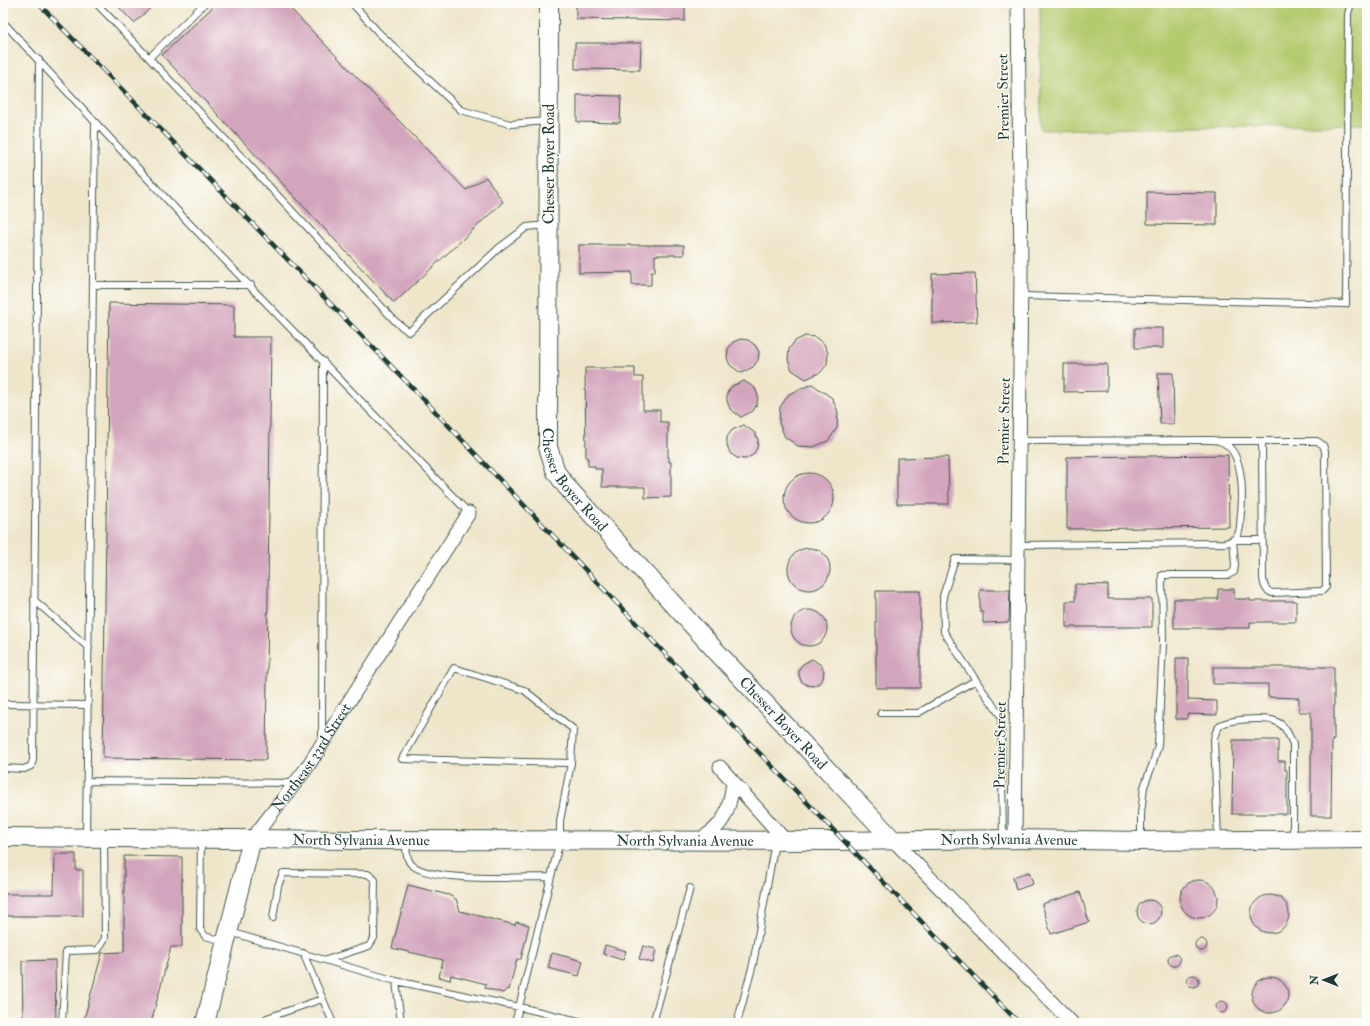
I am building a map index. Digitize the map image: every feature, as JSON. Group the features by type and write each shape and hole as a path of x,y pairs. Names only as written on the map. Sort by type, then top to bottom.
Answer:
{"main road":[{"name":"Chesser Boyer Road","path":"549,3 548,447 556,472 566,486 715,650 893,840"},
{"name":"North Sylvania Avenue","path":"3,837 406,840 1009,839 1218,841 1367,839"},
{"name":"Northeast 33rd Street","path":"205,1023 252,839"}],"street":[{"name":"Premier Street","path":"1009,839 1018,560 1021,296 1018,3"},
{"name":"Northeast 33rd Street","path":"252,839 306,768 469,513"},
{"path":"720,767 780,840"},
{"path":"697,840 709,834 722,822 729,806 733,783"},
{"path":"893,840 1072,1023"}],"lane":[{"path":"96,3 396,322 409,332 499,248 526,227 548,225"},
{"path":"149,58 205,3"},
{"path":"352,3 378,32 461,110 510,124 549,121"},
{"path":"1021,296 1346,304 1348,14 1352,3"},
{"path":"3,22 186,220 251,285 469,513"},
{"path":"3,768 24,768 31,766 33,760 38,60"},
{"path":"86,838 95,122"},
{"path":"94,285 251,285"},
{"path":"322,743 323,361"},
{"path":"1018,545 1226,543 1233,540 1239,534 1242,507 1240,470 1234,454 1220,441 1216,440"},
{"path":"1019,441 1216,440 1317,441 1323,445 1325,451 1326,587 1322,591 1272,593 1267,591 1264,586 1262,540 1262,441"},
{"path":"1233,540 1262,540"},
{"path":"1141,841 1141,814 1144,787 1158,745 1163,643 1162,575 1228,575 1234,572 1235,565 1233,540"},
{"path":"1009,839 1001,716 944,632 944,596 955,559 1018,560"},
{"path":"34,600 89,648"},
{"path":"515,1023 560,840 560,821 570,763 574,729 524,690 454,668 402,759 570,763"},
{"path":"881,712 918,713 976,680"},
{"path":"3,704 88,705"},
{"path":"1218,841 1214,739 1216,732 1221,725 1231,721 1267,720 1277,722 1287,731 1293,744 1294,840"},
{"path":"87,781 294,783"},
{"path":"62,1023 66,951 98,950 105,938 104,838"},
{"path":"201,838 200,929 205,936 227,936 303,953 396,981 587,1023"},
{"path":"406,840 407,853 411,864 422,870 456,877 551,877"},
{"path":"737,1023 753,964 780,840"},
{"path":"273,918 278,886 283,873 368,874 376,880 374,938 369,946 326,960"},
{"path":"653,1023 690,888"},
{"path":"303,953 332,1023"},
{"path":"396,981 401,1023"},
{"path":"266,1023 267,1018 322,999"}],"green space":[{"path":"1040,3 1367,3 1367,124 1041,130"}],"building":[{"path":"115,3 156,3 134,23"},
{"path":"217,3 285,3 466,190 486,177 503,202 394,303 162,55"},
{"path":"576,3 685,3 685,21 576,19"},
{"path":"575,43 641,43 640,70 575,69"},
{"path":"577,95 621,96 620,123 577,122"},
{"path":"1147,192 1217,193 1217,225 1147,224"},
{"path":"579,245 684,245 684,255 655,255 655,272 651,272 651,285 632,285 632,272 579,273"},
{"path":"975,273 977,322 932,323 932,274"},
{"path":"109,303 234,305 234,337 271,337 266,760 103,758"},
{"path":"1135,328 1163,328 1163,348 1135,348"},
{"path":"805,336 815,337 824,344 828,353 827,364 821,372 806,379 792,370 788,360 789,349 795,341"},
{"path":"740,339 748,340 755,345 759,352 758,360 753,367 741,373 730,365 727,358 728,349 733,342"},
{"path":"1064,364 1107,364 1107,391 1064,392"},
{"path":"585,368 635,368 635,377 643,377 643,410 660,410 660,422 668,422 668,457 669,462 671,462 671,497 645,498 645,487 602,487 602,469 595,469 595,466 588,466 588,458 586,458"},
{"path":"1158,373 1173,373 1174,424 1160,424"},
{"path":"744,381 755,388 758,396 757,404 753,411 741,417 730,409 727,401 727,393 732,386"},
{"path":"812,384 832,398 838,412 837,428 828,441 813,447 798,446 785,437 779,423 780,407 789,394"},
{"path":"744,425 755,433 758,440 757,448 753,455 745,459 737,458 730,453 727,445 727,437 732,430"},
{"path":"1228,455 1229,527 1067,529 1067,457"},
{"path":"948,457 949,504 897,504 897,458"},
{"path":"809,473 818,475 827,480 832,489 834,498 832,507 827,516 818,521 809,523 800,521 791,516 786,507 784,498 786,489 791,480 800,475"},
{"path":"805,548 813,548 821,551 827,557 830,569 827,581 821,587 813,590 805,590 797,587 791,581 788,573 788,565 791,557 797,551"},
{"path":"1075,584 1108,585 1108,599 1152,599 1152,627 1066,627 1066,601 1075,601"},
{"path":"1218,589 1234,589 1234,599 1250,599 1250,601 1296,601 1296,622 1250,622 1250,628 1174,628 1174,599 1218,599"},
{"path":"980,590 1010,590 1009,622 983,623 983,612 980,612"},
{"path":"876,591 920,591 920,688 876,688"},
{"path":"813,610 822,615 826,621 826,635 822,641 813,646 805,646 796,641 792,635 791,624 796,615 802,611"},
{"path":"1176,658 1188,658 1188,700 1217,701 1217,715 1187,714 1187,719 1176,719"},
{"path":"812,659 821,665 824,671 823,678 819,683 813,686 807,685 801,681 799,675 799,669 803,664"},
{"path":"1213,667 1334,667 1334,740 1332,740 1331,816 1311,816 1311,712 1299,712 1299,698 1268,697 1268,684 1213,684"},
{"path":"1233,740 1278,740 1278,761 1285,761 1285,770 1287,770 1287,814 1232,814"},
{"path":"55,854 76,854 76,870 83,870 83,916 3,916 3,894 54,894"},
{"path":"124,856 182,857 182,947 171,947 151,1023 83,1023 102,953 124,952"},
{"path":"1029,872 1033,884 1016,890 1013,877"},
{"path":"1199,880 1209,883 1215,889 1218,899 1215,909 1209,915 1199,918 1189,915 1183,909 1180,899 1183,889 1189,883"},
{"path":"408,885 449,895 456,899 460,911 515,925 516,922 529,925 521,959 517,959 509,990 507,989 503,993 485,988 486,984 451,975 450,980 439,977 443,960 392,948"},
{"path":"1080,892 1089,922 1051,934 1042,904"},
{"path":"1266,895 1274,895 1284,900 1288,907 1288,921 1284,928 1274,933 1266,933 1256,928 1254,925 1251,918 1251,910 1256,900 1259,898"},
{"path":"1149,900 1158,903 1161,912 1158,921 1149,924 1140,921 1137,912 1140,903"},
{"path":"1199,939 1203,939 1207,945 1203,951 1199,951 1195,947 1195,943"},
{"path":"605,945 626,951 623,960 603,954"},
{"path":"643,946 656,949 653,963 639,959"},
{"path":"552,953 583,961 579,976 548,968"},
{"path":"1172,954 1176,954 1180,960 1176,966 1172,966 1168,962 1168,958"},
{"path":"55,960 56,1023 23,1023 22,961"},
{"path":"1191,975 1195,975 1199,981 1195,987 1191,987 1187,983 1187,979"},
{"path":"1274,977 1283,982 1287,988 1287,1002 1283,1008 1274,1013 1266,1013 1257,1008 1253,1002 1252,991 1257,982 1263,978"},
{"path":"1220,1001 1224,1001 1228,1007 1224,1013 1220,1013 1216,1009 1216,1005"}],"railway":[{"path":"38,3 428,404 744,737 1019,1023"}]}
